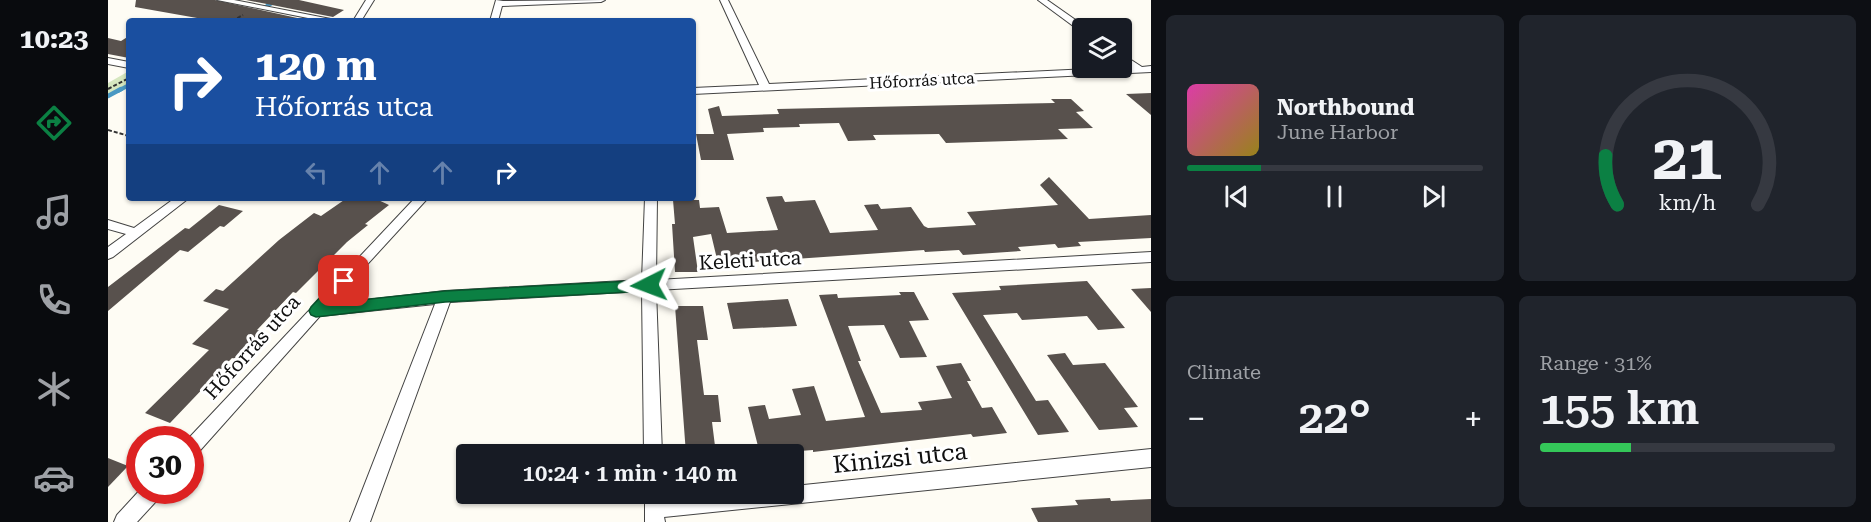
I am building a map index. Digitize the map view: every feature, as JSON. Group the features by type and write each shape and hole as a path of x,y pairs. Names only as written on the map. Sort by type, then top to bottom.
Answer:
{"street":[{"path":"221,0 320,18"},
{"path":"359,18 369,0"},
{"path":"495,18 500,2 601,0"},
{"path":"724,0 765,87"},
{"path":"1042,0 1072,21"},
{"path":"108,61 126,64"},
{"path":"1132,64 1151,78"},
{"name":"Hőforrás utca","path":"696,91 1151,69"},
{"path":"108,255 179,201"},
{"name":"Hőforrás utca","path":"204,434 419,201"},
{"path":"651,201 649,285 653,444"},
{"path":"108,224 136,233"},
{"name":"Keleti utca","path":"316,311 445,297 1151,257"},
{"path":"360,522 445,297"},
{"name":"Kinizsi utca","path":"655,508 1151,458"},
{"path":"124,522 140,504"}],"path":[{"path":"108,89 126,80"},
{"path":"108,130 126,135"}],"green space":[{"path":"126,73 126,89 108,98 108,83"}],"building":[{"path":"136,0 215,0 297,18 197,18 135,7"},
{"path":"246,0 299,0 344,10 333,17"},
{"path":"108,38 121,41 126,38 126,57 108,54"},
{"path":"1151,93 1151,115 1126,94"},
{"path":"1051,99 1071,99 1084,111 1076,112 1093,128 1058,129 1068,139 946,143 939,134 873,135 876,140 848,141 839,123 799,124 800,127 763,128 764,132 727,134 734,160 701,160 696,134 714,134 708,109 719,106 722,116 779,114 777,109 1055,103"},
{"path":"1049,177 1089,219 1151,215 1151,238 1078,242 1081,246 1058,248 1055,244 1018,247 1021,251 963,255 959,250 925,252 924,250 753,262 752,257 717,259 711,234 693,237 698,272 675,272 673,201 699,200 700,208 719,207 727,233 778,230 766,197 782,196 785,202 815,200 830,233 878,230 864,205 878,204 881,209 911,207 924,226 928,228 976,225 967,212 1058,205 1040,185"},
{"path":"343,201 380,201 389,205 365,224 368,225 347,242 296,293 293,292 257,330 262,331 235,359 232,358 170,423 145,413 209,350 192,344 229,309 203,301 216,289 223,291 279,240 314,213 321,216"},
{"path":"219,205 243,211 188,252 180,250 108,311 108,287"},
{"path":"1087,281 1125,328 1098,330 1087,316 1022,320 1017,313 983,315 1036,401 1048,400 1069,432 1038,435 952,293 1001,290 999,286"},
{"path":"1151,288 1151,312 1131,289"},
{"path":"899,292 914,292 929,320 909,321 927,357 900,358 884,325 848,326 861,361 858,361 881,413 922,410 918,402 952,398 936,366 961,363 971,381 967,381 982,408 992,407 1007,433 973,437 971,434 813,452 813,450 804,451 804,444 757,444 748,407 765,405 769,419 801,415 792,389 814,386 826,421 865,417 819,295 837,294 838,298 901,295"},
{"path":"788,299 797,326 733,329 727,303"},
{"path":"675,306 703,306 708,340 697,340 704,395 718,395 721,422 712,422 715,444 685,444"},
{"path":"1065,353 1073,365 1105,363 1138,407 1124,408 1138,427 1099,430 1047,355"},
{"path":"108,458 126,465 126,468 108,487"},
{"path":"1110,498 1111,501 1151,499 1151,522 1038,522 1031,508 1078,505 1075,500"}],"waterway":[{"path":"267,6 277,0"},
{"path":"118,91 126,87"},
{"path":"108,96 121,89"}],"route":[{"path":"344,281 316,311 445,297 649,285"}]}
